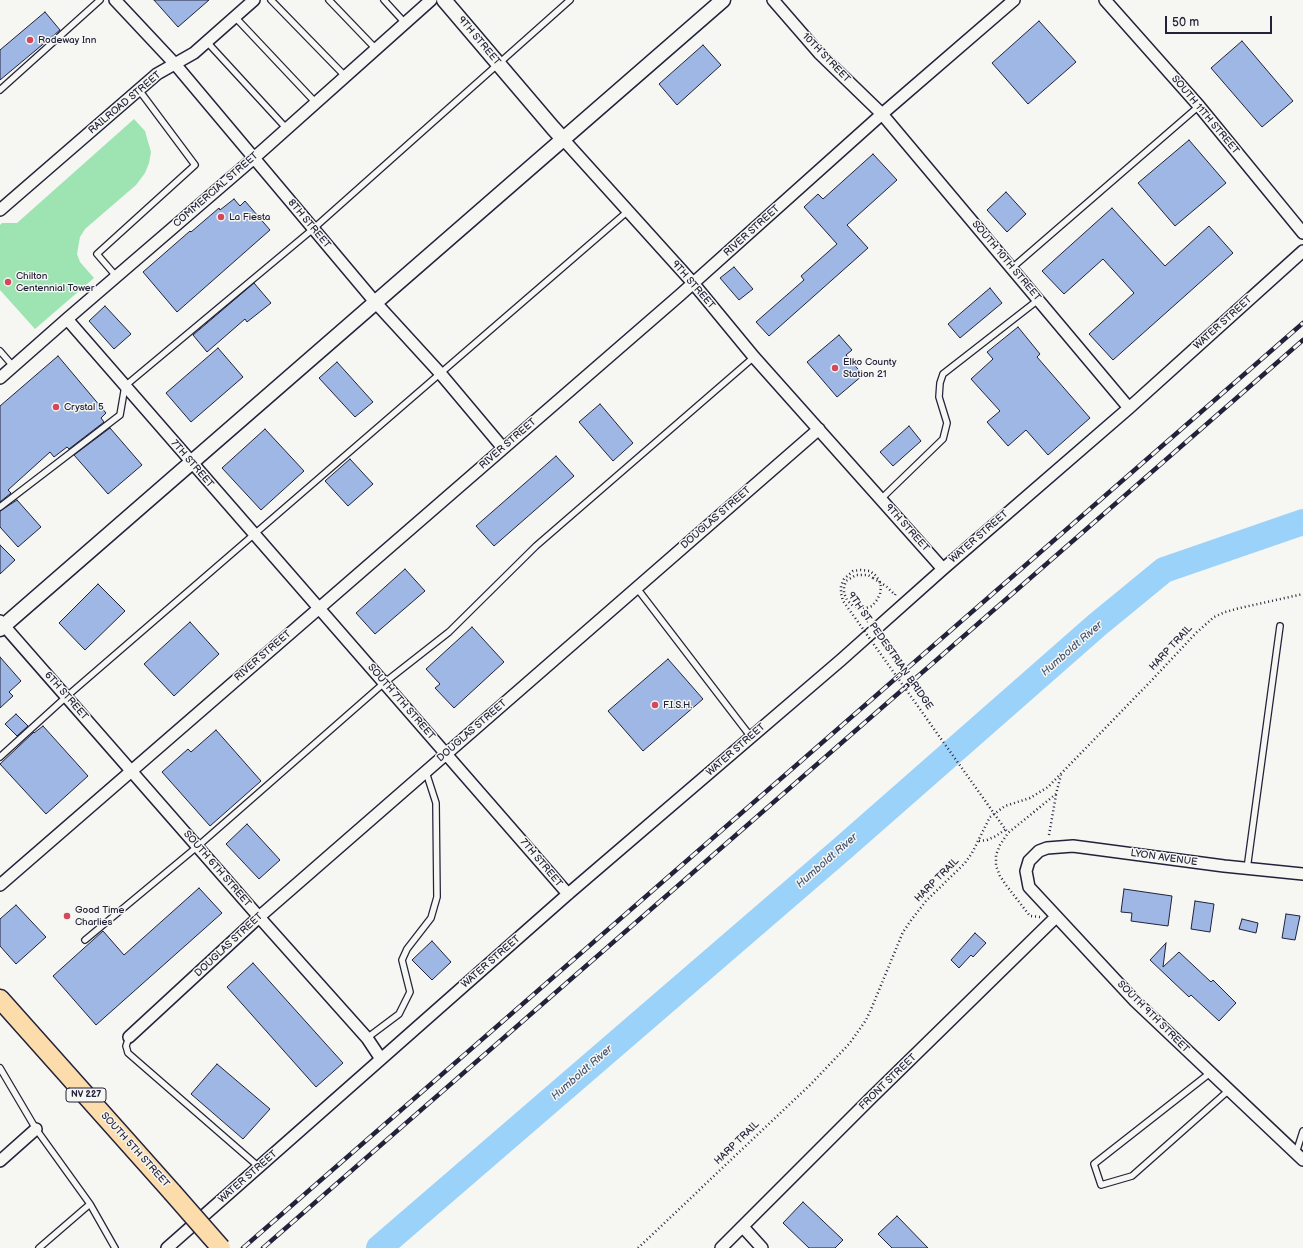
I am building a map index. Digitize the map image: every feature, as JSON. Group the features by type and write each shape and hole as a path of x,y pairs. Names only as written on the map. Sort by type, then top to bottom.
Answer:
{"main road":[{"name":"SOUTH 5TH STREET","path":"0,999 221,1248"}],"street":[{"name":"8TH STREET","path":"115,0 176,64 375,302 440,373 503,448"},
{"name":"RAILROAD STREET","path":"0,210 157,74 194,53 254,0"},
{"name":"COMMERCIAL STREET","path":"0,378 254,158 431,0"},
{"name":"9TH STREET","path":"444,0 563,139 693,283 754,357 943,568"},
{"path":"1,625 723,0"},
{"name":"10TH STREET","path":"773,0 819,53 882,114"},
{"name":"RIVER STREET","path":"0,885 693,283 882,114 1014,0"},
{"name":"SOUTH 11TH STREET","path":"1105,0 1199,106 1303,233"},
{"name":"SOUTH 10TH STREET","path":"882,114 1129,408"},
{"name":"WATER STREET","path":"167,1248 568,894 841,660 943,568 1129,408 1303,251"},
{"name":"7TH STREET","path":"67,319 318,608"},
{"name":"DOUGLAS STREET","path":"129,1037 259,917 819,429"},
{"name":"SOUTH 7TH STREET","path":"318,608 514,832"},
{"name":"6TH STREET","path":"1,625 131,771"},
{"name":"SOUTH 6TH STREET","path":"131,771 367,1038 381,1058"},
{"name":"7TH STREET","path":"514,832 568,894"},
{"name":"LYON AVENUE","path":"1047,848 1073,846 1247,869 1303,874"},
{"name":"SOUTH 9TH STREET","path":"1047,848 1039,851 1029,862 1026,871 1029,887 1135,1001 1299,1156"},
{"name":"FRONT STREET","path":"721,1248 872,1097 1056,917"},
{"path":"0,1161 36,1129"},
{"path":"743,1227 762,1248"}],"lane":[{"path":"0,90 100,0"},
{"path":"271,0 345,76"},
{"path":"329,0 376,49"},
{"path":"384,0 405,23"},
{"path":"0,507 120,415 125,386 313,229 570,0"},
{"path":"235,17 316,103"},
{"path":"207,42 287,128"},
{"path":"116,276 96,254 195,165 139,90"},
{"path":"1012,268 1199,106"},
{"path":"0,757 66,697 628,211"},
{"path":"881,499 943,440 948,423 939,396 940,383 943,374 1038,300"},
{"path":"0,351 13,366"},
{"path":"85,940 198,846 384,683 449,632 536,546 754,357"},
{"path":"636,587 751,737"},
{"path":"1247,869 1280,626"},
{"path":"367,1038 399,1014 410,992 402,960 407,949 431,918 437,897 436,803 426,772"},
{"path":"129,1037 126,1046 128,1053 259,1168"},
{"path":"0,1068 36,1129 90,1204 115,1248"},
{"path":"1210,1073 1094,1164 1102,1185 1132,1176 1229,1090"},
{"path":"1299,1156 1303,1131"},
{"path":"39,1248 90,1204"}],"path":[{"name":"9TH ST. PEDESTRIAN BRIDGE","path":"894,595 886,586 873,578 868,575 856,575 846,581 844,587 844,593 847,600 853,606 866,608 872,606 878,600 880,594 881,587 879,580 870,572 861,570 853,571 844,579 840,586 840,593 843,601 1008,833"},
{"name":"HARP TRAIL","path":"638,1248 810,1085 850,1043 866,1020 903,932 926,901 972,853 990,817 1004,806 1030,798 1048,787 1196,633 1214,617 1240,608 1303,594"},
{"path":"1047,848 1056,794"},
{"path":"979,841 992,838 1006,829"}],"green space":[{"path":"134,119 145,131 151,152 145,173 136,185 85,229 80,237 77,254 80,262 94,278 35,329 0,290 0,225 2,223 17,223"}],"building":[{"path":"154,0 209,0 178,27"},
{"name":"Rodeway Inn","path":"45,12 60,30 0,80 0,50"},
{"path":"1039,21 1076,62 1028,104 992,63"},
{"path":"1242,41 1293,101 1262,127 1211,68"},
{"path":"703,45 721,65 677,105 659,84"},
{"path":"1189,140 1226,183 1175,226 1138,183"},
{"path":"873,154 897,180 847,225 868,248 769,336 756,322 804,280 801,276 837,244 804,207 818,194 823,199"},
{"path":"1006,192 1026,214 1007,232 987,210"},
{"path":"234,199 240,206 245,201 270,230 177,312 143,272 190,231 191,232 219,208 220,210"},
{"path":"1112,208 1165,266 1209,226 1233,253 1113,360 1089,334 1134,293 1103,259 1064,294 1042,271"},
{"path":"734,267 753,289 739,300 720,278"},
{"path":"254,283 271,303 247,322 245,319 207,352 193,335"},
{"path":"990,288 1002,303 960,338 948,324"},
{"path":"105,306 131,334 114,349 89,321"},
{"path":"1018,327 1040,354 1037,357 1090,418 1048,455 1026,430 1008,446 987,422 1000,411 971,379 993,359 987,352"},
{"name":"Elko County Station 21","path":"839,335 852,350 846,355 863,375 837,397 807,362"},
{"path":"218,348 243,377 191,422 166,393"},
{"name":"Crystal 5","path":"58,356 106,413 101,418 104,422 69,449 67,447 54,457 50,452 8,490 11,493 0,502 0,406"},
{"path":"337,362 373,402 355,417 319,378"},
{"path":"600,404 633,443 613,461 579,422"},
{"path":"909,426 921,441 893,466 880,452"},
{"path":"110,428 142,465 108,494 74,455"},
{"path":"265,429 304,471 261,510 222,468"},
{"path":"556,456 574,476 494,546 476,526"},
{"path":"350,459 373,484 348,506 325,481"},
{"path":"17,500 41,527 18,547 0,527 0,511"},
{"path":"0,545 15,560 0,574"},
{"path":"405,569 425,591 375,634 356,613"},
{"path":"98,584 125,611 85,650 59,623"},
{"path":"190,622 219,654 174,696 144,664"},
{"path":"472,627 504,662 454,708 435,688 440,684 426,669"},
{"path":"0,657 21,681 9,692 13,696 0,708"},
{"name":"F.I.S.H.","path":"668,659 703,699 643,751 608,711"},
{"path":"16,714 28,726 17,736 5,724"},
{"path":"43,726 88,776 46,814 0,764 34,732"},
{"path":"216,730 261,781 210,826 162,772 188,749 191,752"},
{"path":"247,824 280,860 259,879 226,844"},
{"path":"199,888 222,913 96,1025 53,976 103,931 124,955"},
{"path":"1124,889 1172,896 1168,926 1131,921 1132,913 1121,912"},
{"path":"1195,901 1214,904 1210,932 1191,929"},
{"path":"16,905 46,937 16,964 0,946 0,919"},
{"path":"1286,914 1300,916 1295,940 1282,938"},
{"path":"1242,919 1258,923 1256,933 1239,929"},
{"path":"975,933 986,943 973,957 971,955 959,968 951,960"},
{"path":"432,941 451,962 432,980 412,960"},
{"path":"1166,943 1163,967 1179,952 1211,982 1213,980 1236,1003 1219,1021 1191,995 1189,997 1150,960"},
{"path":"253,963 343,1063 316,1087 227,987"},
{"path":"217,1064 270,1109 243,1139 191,1094"},
{"path":"803,1202 843,1240 835,1248 809,1248 783,1223"},
{"path":"897,1216 928,1248 892,1248 878,1234"}],"waterway":[{"name":"Humboldt River","path":"379,1248 843,848 1097,625 1164,570 1303,522"}],"railway":[{"path":"243,1248 1303,323"},
{"path":"263,1248 1303,340"}],"place":[{"name":"Rodeway Inn","path":"30,40"},
{"name":"La Fiesta","path":"221,217"},
{"name":"Chilton Centennial Tower","path":"8,282"},
{"name":"Elko County Station 21","path":"835,368"},
{"name":"Crystal 5","path":"56,407"},
{"name":"F.I.S.H.","path":"655,705"},
{"name":"Good Time Charlies","path":"67,916"}]}
